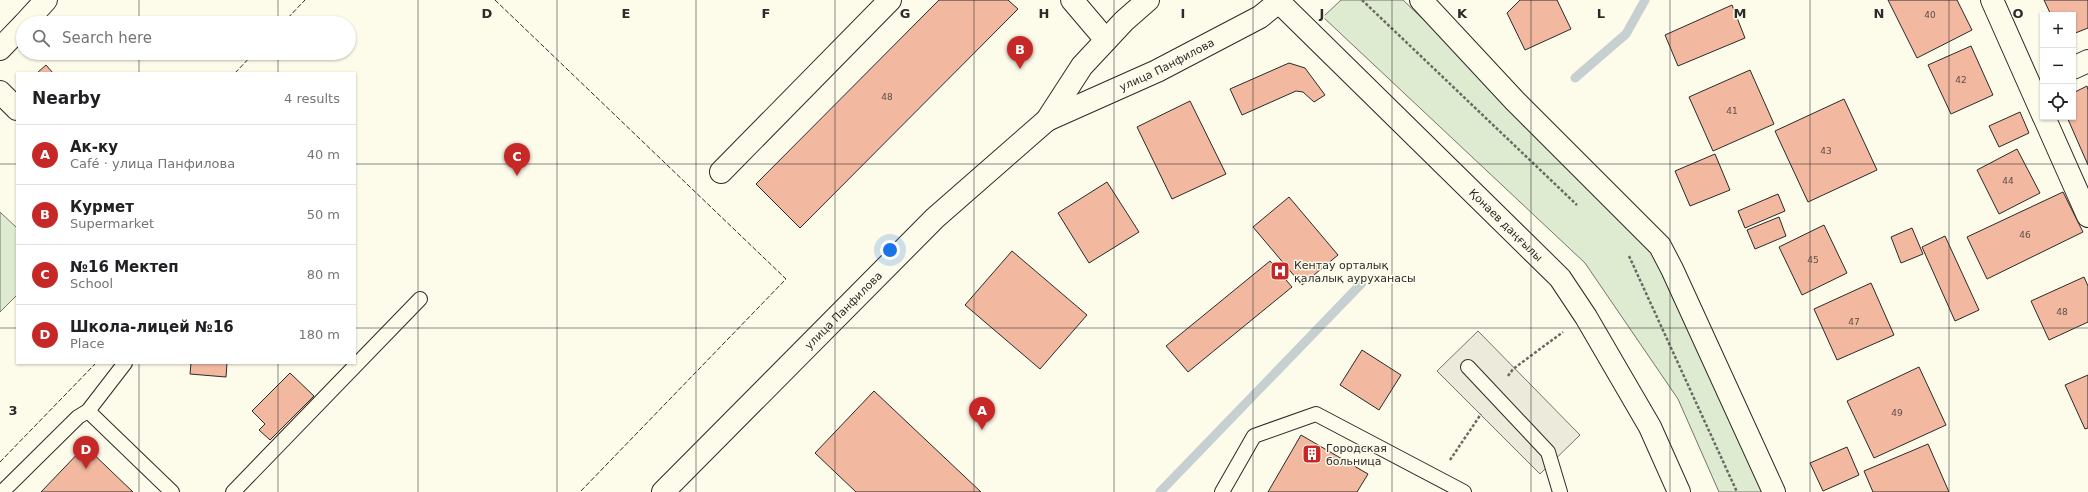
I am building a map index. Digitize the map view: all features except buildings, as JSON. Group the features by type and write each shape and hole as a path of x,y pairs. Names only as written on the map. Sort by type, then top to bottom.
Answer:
{"street":[{"path":"31,16 46,0"},
{"path":"721,172 890,0"},
{"path":"1072,0 1106,40"},
{"name":"улица Панфилова","path":"663,492 935,218 1047,120 1082,66 1124,21 1148,0"},
{"path":"1421,0 1515,101 1660,246 1672,269 1774,492"},
{"path":"1992,0 2037,84 2040,100"},
{"name":"улица Панфилова","path":"1047,120 1157,71 1260,17 1279,1"},
{"name":"Қонаев даңғылы","path":"1279,1 1560,278 1586,317 1650,427 1679,492"},
{"path":"0,49 16,32"},
{"path":"2076,67 2088,61"},
{"path":"0,92 16,108"},
{"path":"2045,120 2088,216"}],"lane":[{"path":"233,492 420,299"},
{"path":"2,492 78,417 88,410 124,364"},
{"path":"1468,367 1548,452 1560,492"},
{"path":"88,410 172,492"},
{"path":"1222,492 1254,436 1316,414 1464,492"}],"path":[{"path":"1362,0 1582,209"},
{"path":"1628,253 1737,492"}],"green space":[{"path":"1341,0 1403,0 1650,236 1765,492 1719,492 1678,399 1585,263 1323,17"},
{"path":"0,212 16,227 16,296 0,312"}],"shaded area":[{"path":"1478,331 1580,435 1540,474 1437,371"}],"waterway":[{"path":"1575,78 1626,34 1645,0"},
{"path":"1160,492 1362,283"}],"fence":[{"path":"290,16 305,0"},
{"path":"495,0 786,279 580,492"},
{"path":"236,72 247,60"},
{"path":"0,462 95,364"}],"place":[{"name":"Курмет","path":"1020,69"},
{"name":"№16 Мектеп","path":"517,176"},
{"name":"Кентау орталық қалалық ауруханасы","path":"1280,271"},
{"name":"Ак-ку","path":"982,430"},
{"name":"Городская больница","path":"1312,454"},
{"name":"Школа-лицей №16","path":"86,469"}]}
